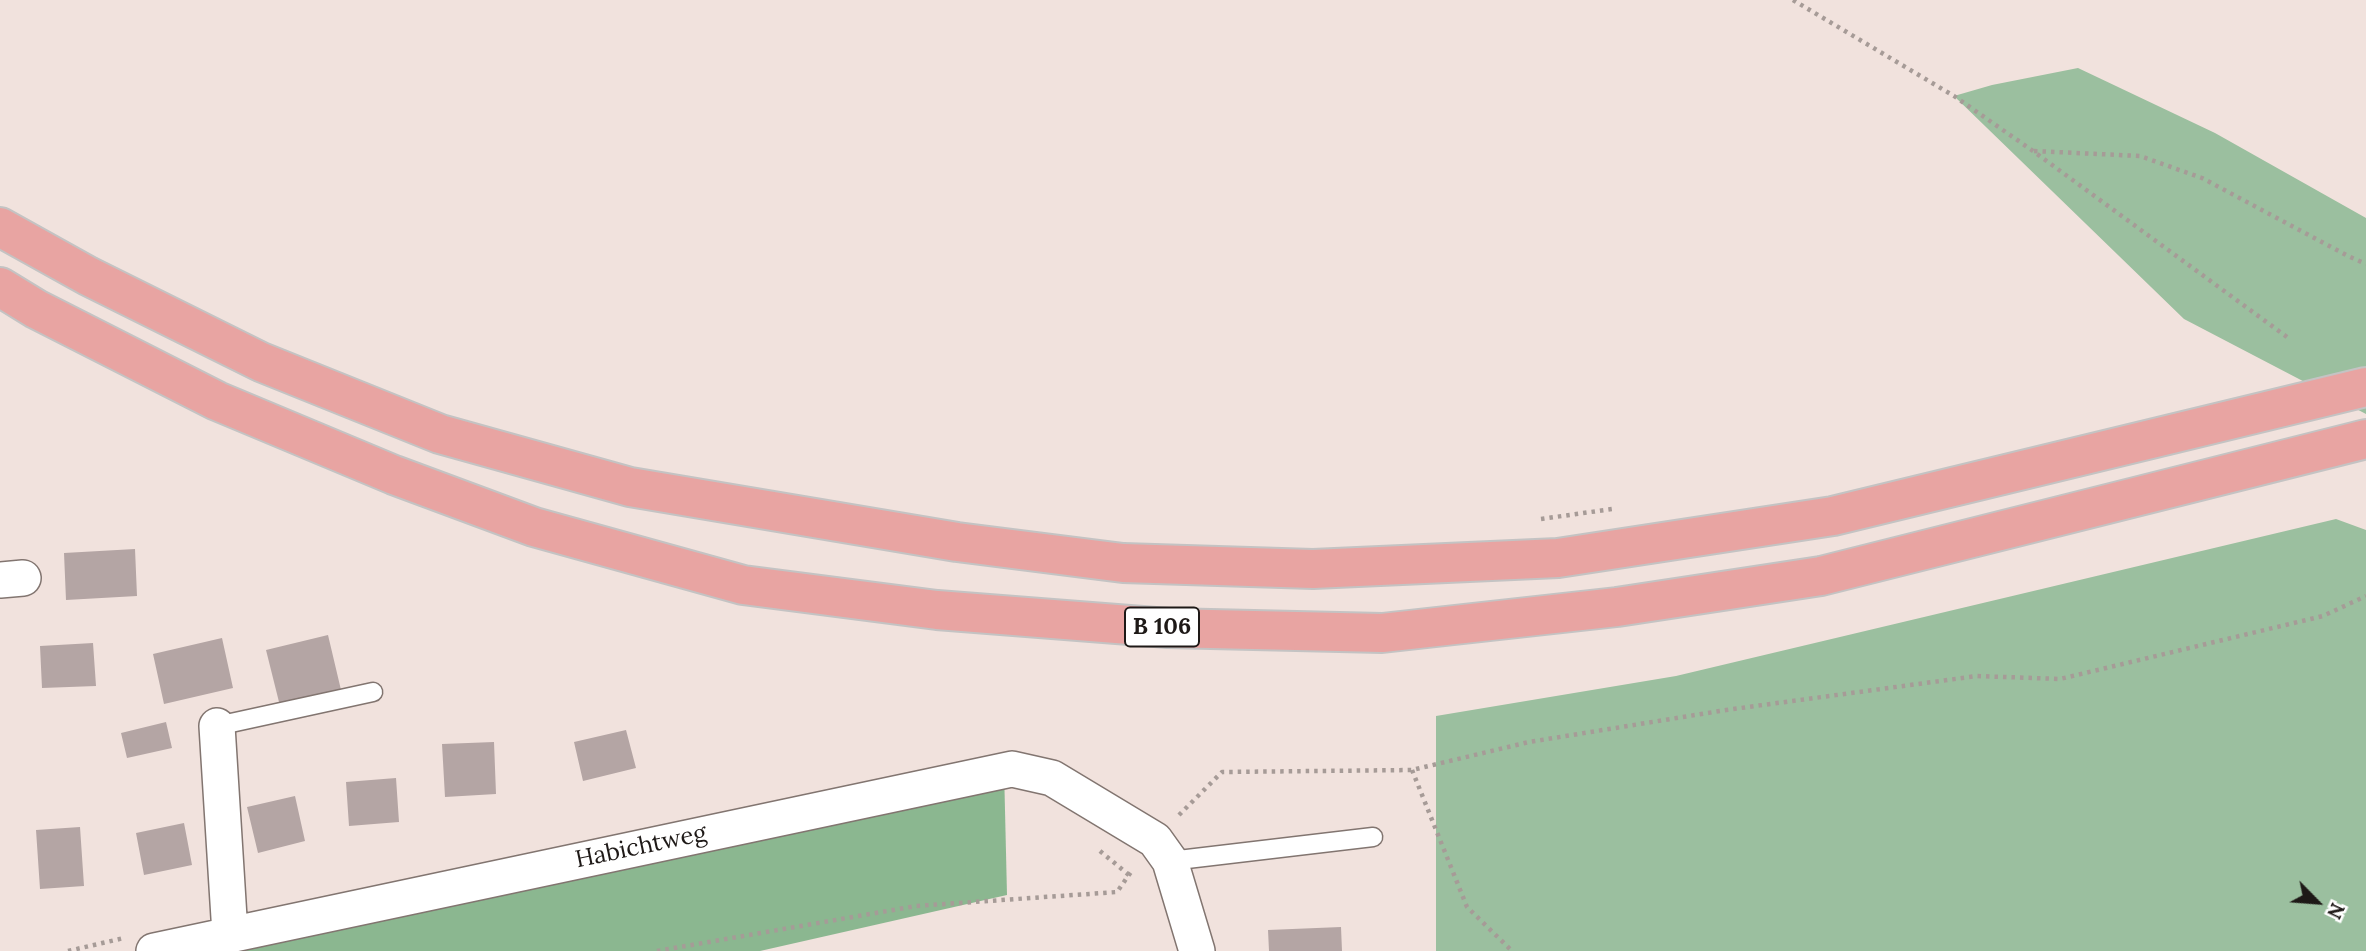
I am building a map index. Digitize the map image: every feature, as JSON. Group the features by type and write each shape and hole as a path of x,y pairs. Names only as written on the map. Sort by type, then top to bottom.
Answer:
{"highway":[{"path":"0,227 88,276 261,362 440,434 630,487 943,540 1123,563 1313,569 1558,558 1832,516 2366,387"},
{"name":"B 106","path":"0,287 36,309 217,401 394,475 534,527 743,585 937,610 1168,628 1382,632 1617,607 1821,576 2366,439"}],"street":[{"path":"217,726 230,934"},
{"name":"Habichtweg","path":"154,951 1012,769 1052,778 1162,851"},
{"path":"1162,851 1197,951"}],"lane":[{"path":"217,726 373,692"},
{"path":"1162,851 1373,836"}],"path":[{"path":"1793,0 1954,96 2034,151 2287,337"},
{"path":"2034,151 2140,156 2152,160 2203,178 2366,264"},
{"path":"1531,520 1613,509"},
{"path":"657,951 916,906 1117,892 1129,875 1162,851 1222,772 1412,770 1529,742 1726,710 1977,676 2060,679 2323,616 2366,596"},
{"path":"1412,770 1467,908 1513,951"},
{"path":"1090,844 1129,875"}],"green space":[{"path":"2078,68 2215,133 2366,218 2366,414 2184,319 1954,96 1992,85"},
{"path":"2336,519 2366,530 2366,951 1436,951 1436,716 1676,676"},
{"path":"1004,768 1007,895 760,951 215,951"}],"building":[{"path":"135,549 137,596 66,600 64,553"},
{"path":"328,635 341,690 280,706 266,650"},
{"path":"222,638 233,688 164,704 153,654"},
{"path":"93,643 96,686 42,688 40,646"},
{"path":"166,722 172,748 127,758 121,733"},
{"path":"626,730 636,768 583,781 574,742"},
{"path":"494,742 496,794 445,797 442,744"},
{"path":"396,778 399,822 349,826 346,782"},
{"path":"295,796 305,841 258,853 247,807"},
{"path":"184,823 192,865 144,875 136,833"},
{"path":"80,827 84,886 40,889 36,830"},
{"path":"1341,927 1342,951 1269,951 1268,930"}]}
